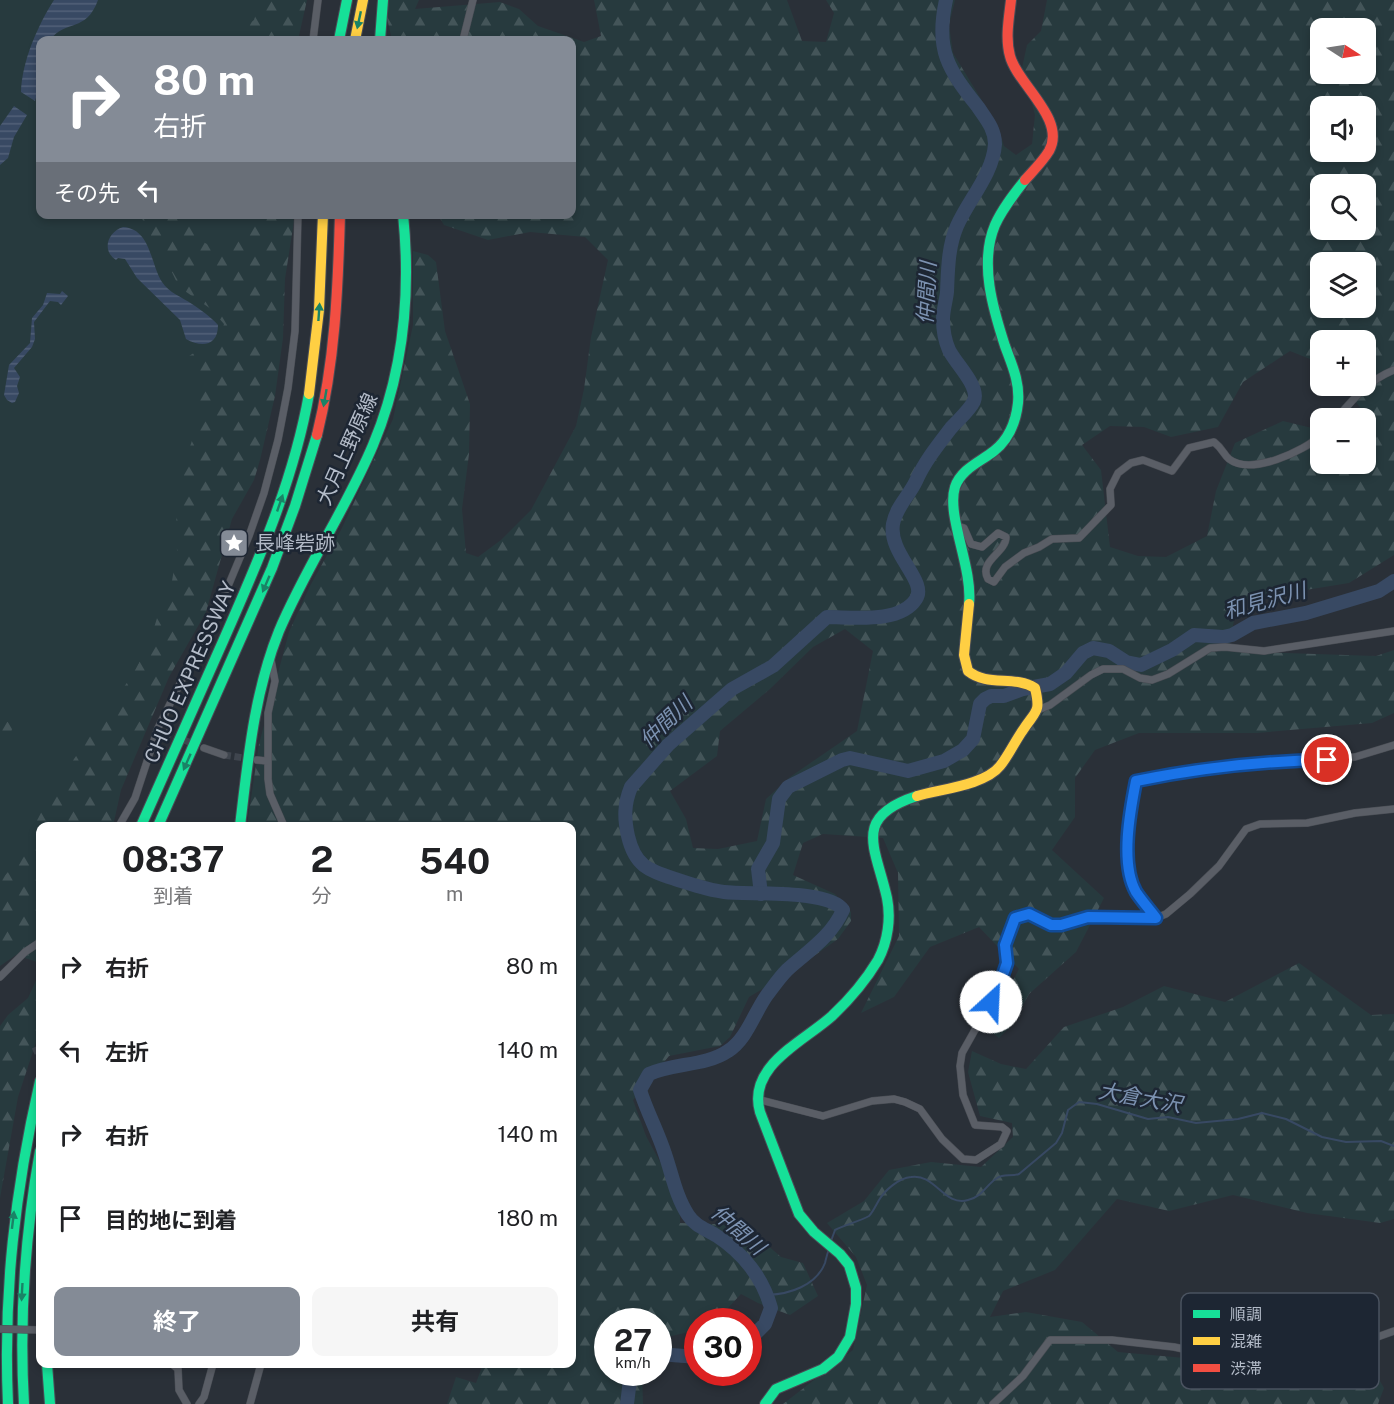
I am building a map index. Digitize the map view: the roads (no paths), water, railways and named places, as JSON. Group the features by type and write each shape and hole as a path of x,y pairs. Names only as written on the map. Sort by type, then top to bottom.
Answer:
{"main road":[{"path":"340,36 347,0"},
{"path":"356,36 363,0"},
{"path":"380,36 382,0"},
{"path":"765,1404 776,1389 823,1369 838,1357 850,1337 856,1304 856,1288 849,1265 808,1227 799,1214 763,1122 757,1099 759,1086 770,1068 840,1009 880,955 887,933 889,915 887,897 872,846 872,833 879,818 897,804 982,779 993,773 1038,707 1037,692 1026,681 982,680 965,669 962,651 970,608 970,584 953,497 957,482 966,469 993,452 1005,441 1012,427 1018,402 1018,390 1015,373 991,298 988,269 991,235 1000,215 1046,155 1052,141 1042,105 1012,64 1008,42 1011,0"},
{"name":"CHUO EXPRESSWAY","path":"143,822 247,588 288,479 307,405 314,364 321,285 323,219"},
{"name":"CHUO EXPRESSWAY","path":"160,822 264,587 293,516 304,480 330,370 340,219"},
{"name":"大月上野原線","path":"240,822 249,754 270,657 287,614 373,445 390,399 402,348 407,305 408,266 403,219"},
{"path":"8,1404 5,1307 8,1261 21,1171 36,1101"},
{"path":"24,1404 21,1349 24,1266 36,1180"},
{"path":"47,1368 50,1404"}],"street":[{"path":"314,36 318,0"},
{"path":"464,36 473,0"},
{"path":"121,822 135,798 162,730 226,591 264,493 278,440 295,332 298,219"},
{"path":"1345,408 1359,392 1378,377 1394,370"},
{"path":"958,526 964,528 971,544 982,547 998,533 1006,537 1005,544 988,564 986,570 988,579 994,582 1005,567 1024,553 1052,539 1079,538 1111,505 1110,489 1118,473 1131,464 1143,460 1172,471 1189,448 1214,442 1223,449 1229,459 1243,465 1280,459 1310,444"},
{"path":"1038,707 1050,705 1103,669 1123,669 1140,678 1152,680 1168,674 1210,648 1225,647 1264,651 1394,630"},
{"path":"270,657 275,681 268,713 267,761 270,794 282,822"},
{"path":"1156,918 1135,891 1129,861 1128,823 1136,781 1180,772 1272,762 1355,757 1394,745"},
{"path":"204,748 224,755"},
{"path":"257,760 267,761"},
{"path":"757,1099 823,1116 872,1101 905,1102 920,1109 942,1138 963,1159 976,1160 1001,1144 1007,1131 1002,1127 975,1125 963,1095 960,1066 962,1053 998,989 1007,963 1005,945 1015,918 1029,914 1051,925 1061,925 1088,917 1156,918 1166,914 1201,884 1219,866 1246,829 1260,824 1307,823 1355,813 1394,809"},
{"path":"0,977 25,952 36,945"},
{"path":"0,1329 36,1330"},
{"path":"1379,1336 1394,1331"},
{"path":"993,1404 1023,1376 1050,1341 1112,1340 1181,1348"},
{"path":"177,1368 179,1390 187,1404"},
{"path":"198,1404 204,1397 212,1368"},
{"path":"250,1404 260,1368"}],"water":[{"path":"54,0 98,0 88,17 82,22 54,36 36,36 35,101 21,92 22,80 32,44 42,21"},
{"path":"14,106 27,115 14,137 8,158 0,165 0,126"},
{"path":"123,227 132,229 144,240 165,286 218,325 212,341 198,344 186,339 180,320 137,278 125,259 116,260 111,256 108,246 110,237"},
{"path":"62,291 68,296 61,305 50,301 34,322 35,339 32,347 14,368 20,377 17,386 19,393 15,402 12,403 4,395 9,365 30,343 32,318 43,305 47,293 60,294"}],"waterway":[{"name":"仲間川","path":"762,1327 771,1308 763,1286 751,1267 735,1250 717,1236 697,1225 688,1215 677,1193 640,1090 649,1074 710,1059 735,1046 779,979 826,936 843,910 835,903 822,899 788,894 711,890 657,873 644,865 634,854 628,836 625,811 631,787 668,745 732,689 773,666 827,617 888,616 909,607 916,599 917,584 896,546 893,524 900,507 928,460 974,401 975,395 970,382 948,346 943,316 954,234 990,166 995,144 990,124 959,81 947,58 942,32 946,0"},
{"name":"和見沢川","path":"761,894 758,869 773,843 779,799 788,787 842,760 850,758 908,771 944,761 963,750 973,739 980,704 985,699 1050,684 1066,673 1083,653 1093,648 1109,651 1126,662 1141,665 1172,650 1194,635 1223,637 1232,635 1253,623 1306,613 1379,591 1394,581"},
{"name":"大倉大沢","path":"831,1241 835,1230 869,1216 885,1192 906,1178 919,1177 927,1180 952,1199 960,1201 977,1196 1000,1177 1019,1174 1056,1143 1062,1133 1068,1110 1079,1102 1097,1104 1148,1119 1168,1117 1196,1123 1238,1119 1262,1113 1286,1119 1322,1137 1346,1142 1381,1141 1394,1146"},
{"name":"大倉大沢","path":"768,1295 784,1293 809,1283 821,1271 829,1249"},
{"name":"仲間川","path":"672,1355 684,1356"},
{"name":"仲間川","path":"627,1404 629,1386"}],"tunnel":[{"path":"165,732 196,745"},
{"path":"224,755 257,760"}],"place":[{"name":"長峰砦跡","path":"234,543"}]}
